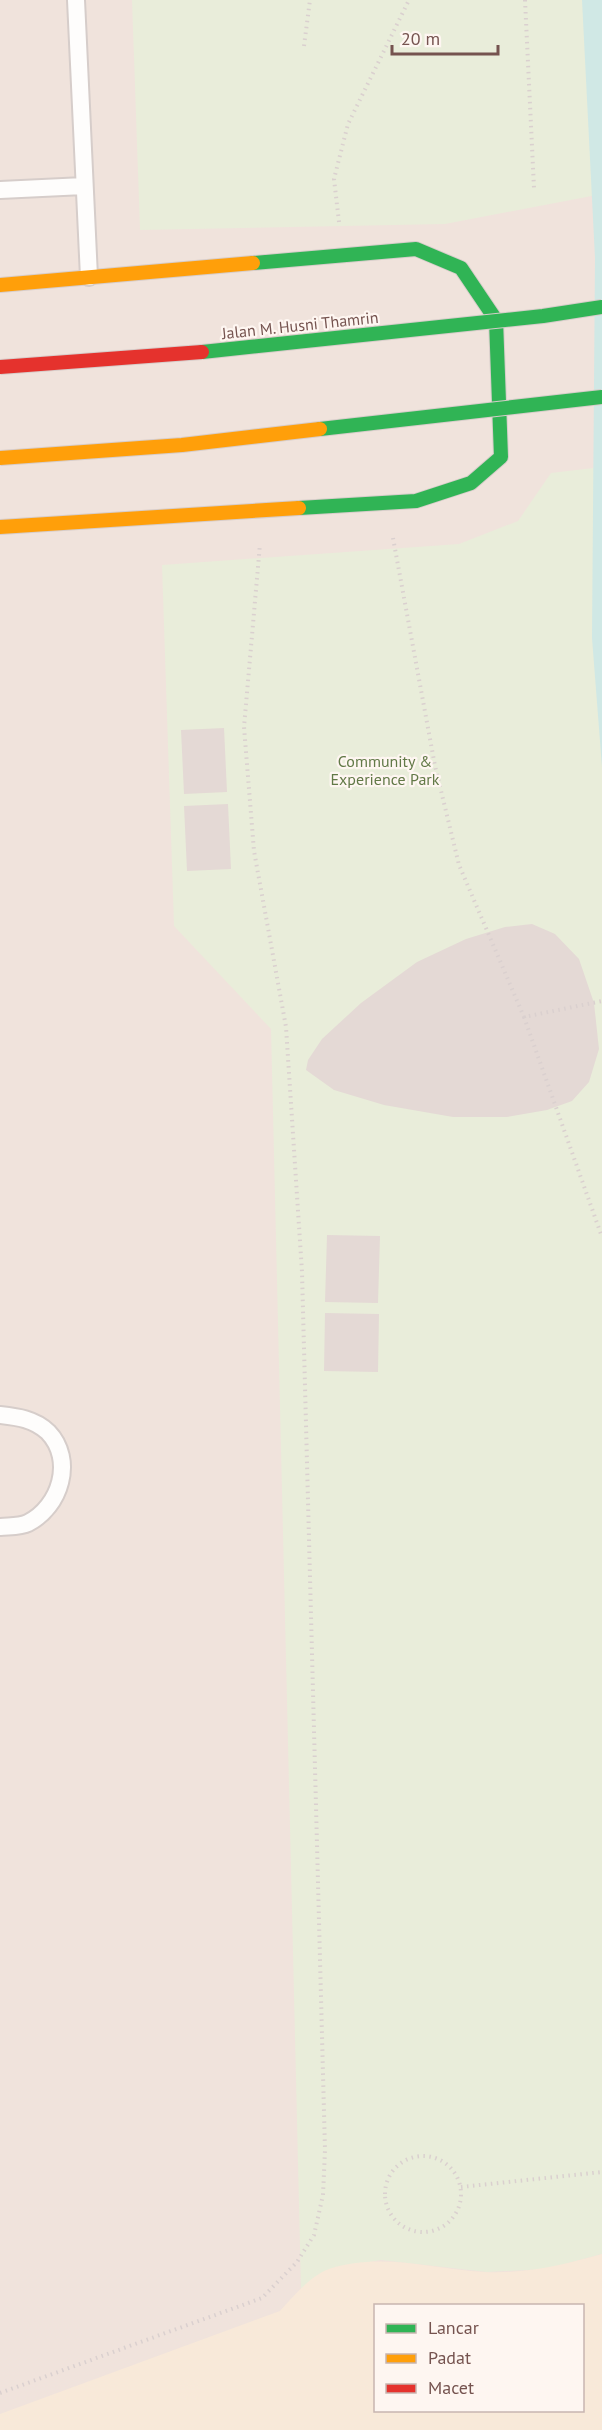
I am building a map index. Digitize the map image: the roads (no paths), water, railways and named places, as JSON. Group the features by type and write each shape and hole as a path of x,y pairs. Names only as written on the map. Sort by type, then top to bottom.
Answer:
{"main road":[{"path":"0,285 416,249 461,268 496,320 501,457 471,483 416,501 0,527"},
{"name":"Jalan M. Husni Thamrin","path":"0,368 168,356 543,316 602,307"},
{"path":"0,458 182,445 602,397"}],"lane":[{"path":"76,0 89,277"},
{"path":"0,190 84,186"},
{"path":"0,1415 26,1418 48,1432 61,1457 61,1484 48,1509 26,1524 0,1527"}],"water":[{"path":"582,0 602,0 602,767 592,638 595,258"}],"park label":[{"name":"Community & Experience Park","path":"385,770"}]}
